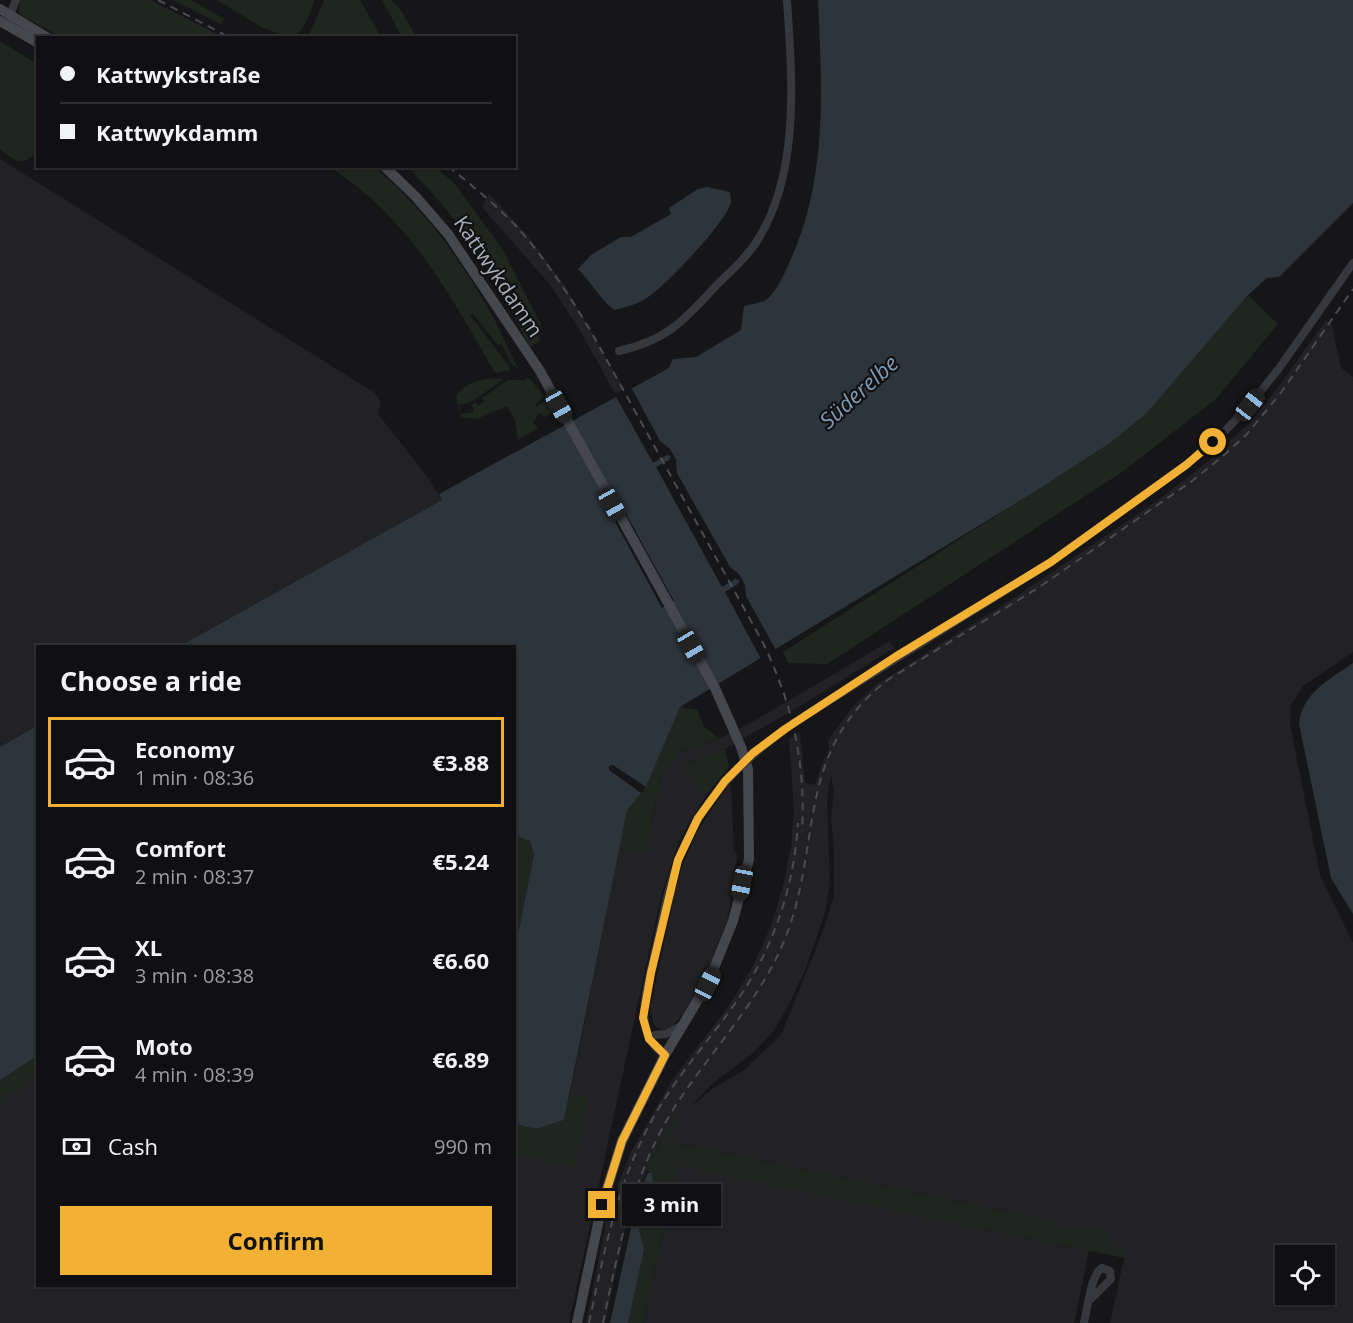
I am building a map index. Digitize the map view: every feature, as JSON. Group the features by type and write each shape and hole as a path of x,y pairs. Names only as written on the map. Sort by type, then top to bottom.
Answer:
{"main road":[{"path":"3,15 44,36"},
{"path":"3,15 36,41"},
{"name":"Kattwykdamm","path":"386,168 416,196 448,234 508,321 567,419 715,688 739,748 747,810 742,883 733,921 720,959 685,1024"},
{"path":"577,1323 602,1205 613,1168 632,1118 665,1055 685,1024"}],"street":[{"path":"3,15 16,0"},
{"path":"619,351 648,342 675,328 755,245 769,219 780,191 786,160 791,49 788,0"},
{"path":"665,1055 654,1045 643,1011 673,876 685,842 707,804 735,771 761,746 803,717 1051,562 1186,465 1222,434 1250,405 1280,367 1353,263"},
{"path":"651,1033 670,1033 685,1024"},
{"path":"1084,1323 1089,1301"}],"shaded area":[{"path":"20,0 150,0 221,36 59,36 24,17 19,11"},
{"path":"173,0 191,0 224,19 221,24"},
{"path":"217,0 315,0 303,27 295,35 287,36 263,28"},
{"path":"324,0 360,0 380,36 308,36"},
{"path":"382,0 391,0 401,10 415,36 401,36"},
{"path":"0,41 36,63 36,153 26,160 18,161 0,149"},
{"path":"0,159 375,393 381,402 378,414 426,475 442,500 182,645 36,645 36,727 0,747"},
{"path":"331,168 375,168 425,217 467,274 492,315 519,369 512,364 501,344 498,345 472,313 470,315 509,366 510,370 495,373 444,286 425,259 383,210"},
{"path":"409,168 436,168 455,184 503,250 541,325 539,341 530,347 483,261 430,191"},
{"path":"489,194 529,237 565,286 624,389 615,394 581,332 551,286 482,207"},
{"path":"1248,295 1278,324 1216,399 1122,472 827,664 788,663 783,652 1110,443 1146,414"},
{"path":"1326,320 1332,325 1341,368 1353,377 1353,652 1303,686 1291,705 1290,725 1320,875 1353,943 1353,1323 1110,1323 1126,1250 1105,1245 1110,1234 1081,1228 1080,1232 1056,1227 1056,1222 666,1141 680,1115 659,1143 629,1212 605,1323 586,1323 609,1207 630,1154 672,1080 728,1007 753,966 770,928 783,886 791,846 794,811 789,739 800,732 805,783 815,785 824,757 830,760 828,740 853,706 877,684 1017,596 1154,503 1210,460 1247,425 1279,386","holes":["831,774 834,792 831,819 834,849 834,896 823,931 781,1035 744,1070 715,1087 689,1108 713,1083 752,1054 773,1032 806,968 825,913 830,883 827,800"]},
{"path":"526,378 530,379 545,397 535,404 537,406 546,400 554,412 544,417 540,413 533,422 538,428 518,440 515,420 507,406 477,419 461,417 456,397 464,387 484,379 504,379 471,402 459,405 461,414 474,412 472,405 476,402 478,406 484,401 482,398 508,380 526,380"},
{"path":"890,641 894,648 725,749 689,762 684,767 707,794 679,841 662,892 569,1323 0,1323 0,1101 36,1077 36,1287 516,1287 516,1154 574,1166 587,1098 570,1094 619,848 646,853 661,773 680,752 722,737 752,722"},
{"path":"680,707 697,710 704,727 719,738 680,752 661,773 646,853 619,848 627,811 646,787"},
{"path":"725,749 729,767 707,794 684,767 689,762"},
{"path":"731,784 734,852 737,853 727,921 701,986 690,1006 673,1026 663,1031 654,1025 650,1008 675,892 682,867 697,832"},
{"path":"516,835 530,841 534,854 516,944"},
{"path":"36,1057 36,1077 0,1101 0,1080"},
{"path":"570,1094 588,1098 574,1167 516,1154 516,1124 536,1129 564,1120"},
{"path":"682,1113 666,1141 1057,1222 1056,1227 1080,1232 1081,1227 1110,1234 1105,1245 1126,1250 1124,1258 677,1165 643,1323 628,1323 644,1250 638,1224 644,1212 651,1206 651,1172 646,1170 657,1147"},
{"path":"677,1164 1089,1251 1074,1323 643,1323"}],"water":[{"name":"Süderelbe","path":"818,0 1353,0 1353,203 1279,277 1267,278 1248,295 1146,414 1110,443 1031,494 680,707 646,787 613,765 609,766 609,770 641,793 627,811 564,1120 536,1129 516,1124 516,944 534,854 530,841 516,835 516,645 182,645 442,500 439,494 669,368 673,359 696,357 741,330 744,306 766,300 773,293 790,261 802,230 817,165 821,67"},
{"path":"707,187 730,192 731,202 720,222 684,264 648,297 614,310 578,269 591,255 621,237 631,237 671,214 669,208 698,189"},
{"path":"1353,663 1353,914 1331,878 1299,724 1305,704 1318,688"},
{"path":"36,727 36,1057 0,1080 0,747"},
{"path":"651,1172 656,1197 638,1224 644,1250 628,1323 610,1323 639,1192 648,1173"}],"pier":[{"path":"631,387 660,441 670,449 676,459 677,473 730,567 739,574 745,585 746,596 777,652 762,661 725,592 738,584 740,580 735,579 722,587 656,467 669,460 671,456 667,455 653,463 615,395"},
{"path":"619,501 674,601 662,608 607,507"}],"railway":[{"path":"158,0 227,36"},
{"path":"450,168 515,225 547,264 566,292 593,335 762,641 781,687 795,733 802,781 802,831"},
{"path":"603,1323 629,1210 649,1156 676,1105 746,1008 782,946 795,909 823,770 837,738 858,708 889,679 1038,588 1192,481 1223,456 1246,435 1280,394 1353,289"},
{"path":"589,1323 613,1219 640,1144 652,1120 681,1075 747,985 770,942 792,872 798,823"}],"route":[{"path":"602,1205 622,1141 665,1055 656,1049 649,1039 643,1018 646,994 678,860 692,829 716,792 743,762 772,737 1051,562 1092,530 1186,465 1213,442"}]}
